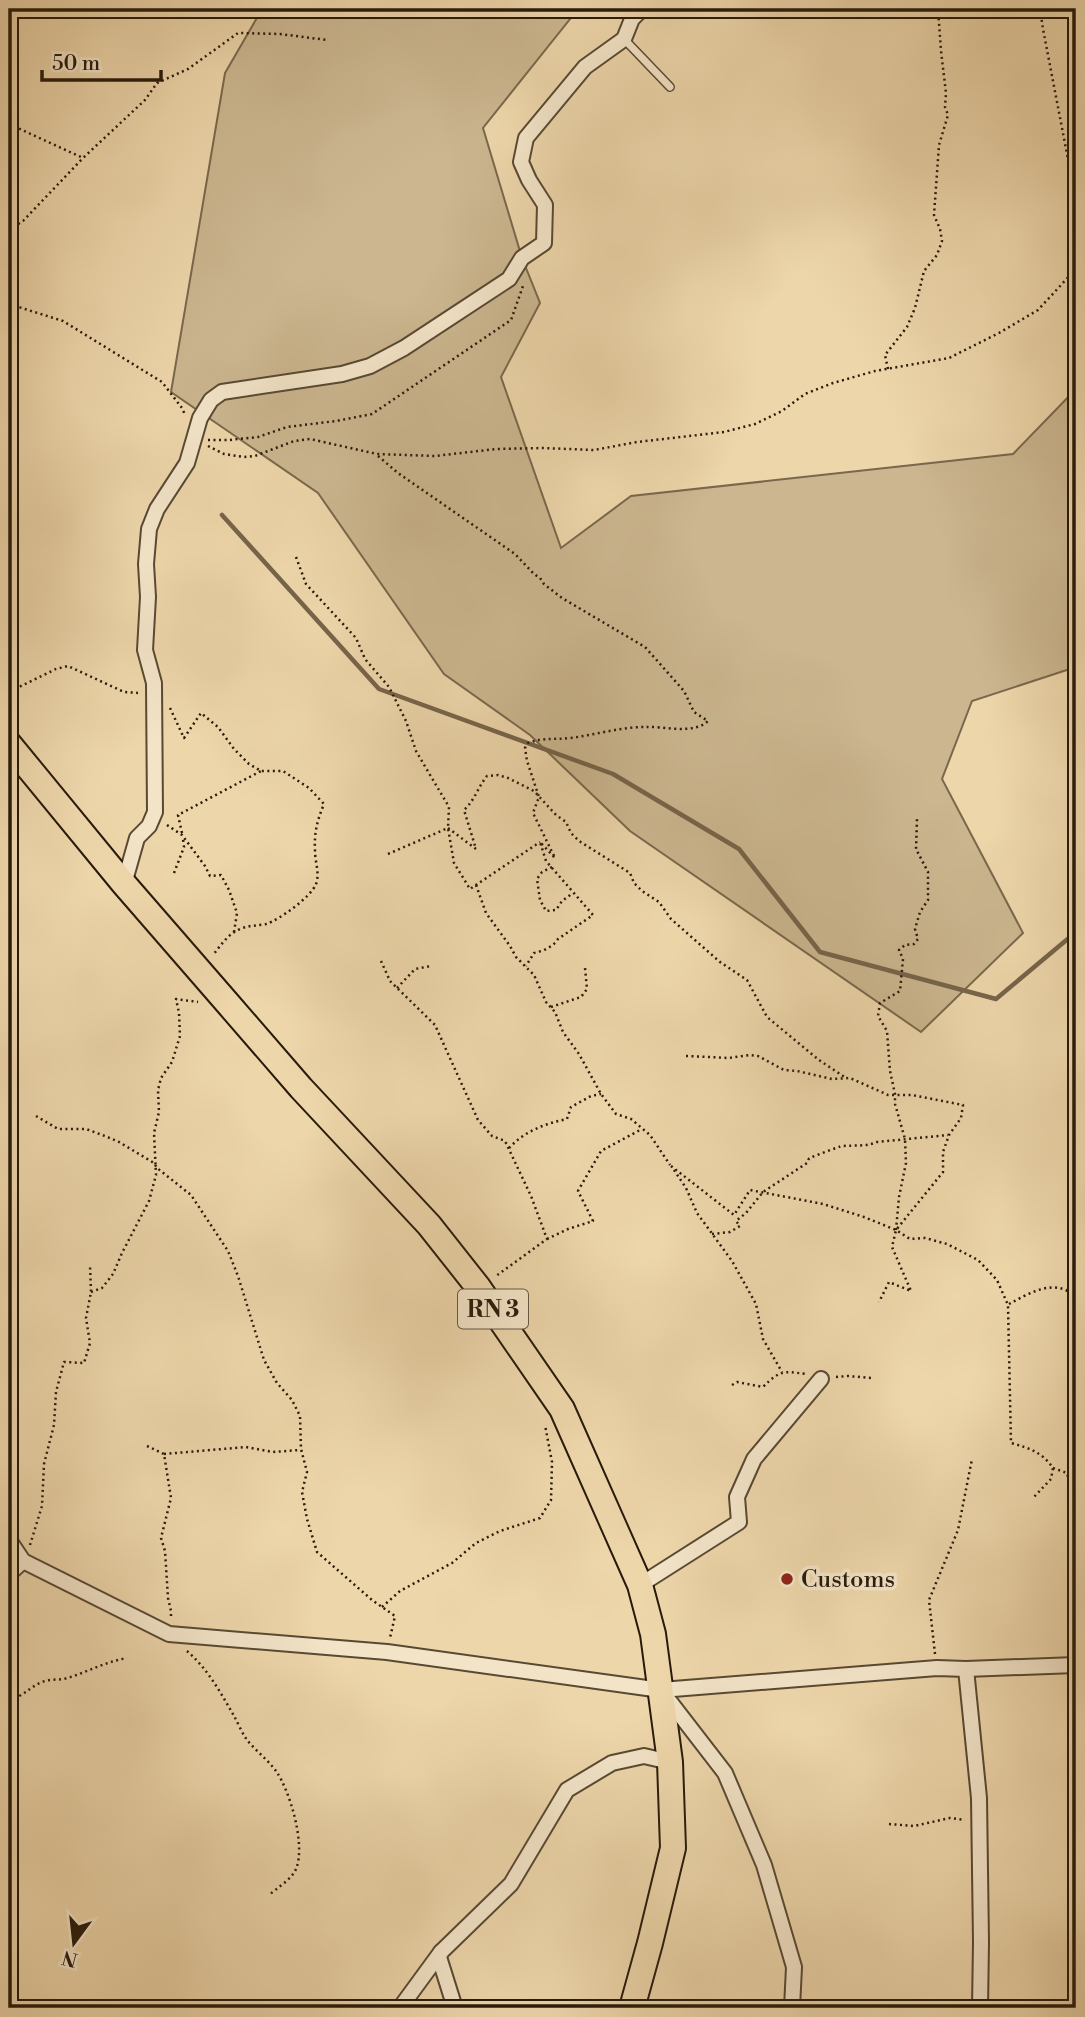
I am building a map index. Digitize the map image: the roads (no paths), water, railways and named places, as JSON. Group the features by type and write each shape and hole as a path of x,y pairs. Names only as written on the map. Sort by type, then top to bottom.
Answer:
{"highway":[{"name":"RN 3","path":"9,744 203,976 301,1088 429,1225 478,1287 562,1409 640,1585 653,1634 670,1762 673,1848 632,2008"}],"street":[{"path":"124,884 137,838 149,826 155,812 154,683 145,650 149,529 158,509 187,463 200,418 211,400 222,392 342,374 370,366 404,348 509,279 523,258 544,243 545,205 521,162 526,138 585,67 624,39 632,19 642,9"},
{"path":"640,1585 739,1522 737,1497 754,1459 821,1379"},
{"path":"9,1540 23,1561 169,1634 387,1652 661,1690 937,1668 1076,1665"},
{"path":"9,1574 23,1561"},
{"path":"966,1669 979,1798 979,2008"},
{"path":"661,1690 725,1773 764,1865 794,1967 792,2008"},
{"path":"400,2008 441,1952 511,1884 567,1790 612,1763 644,1756 670,1762"},
{"path":"441,1952 439,1957 455,2008"}],"lane":[{"path":"624,39 670,87"}],"waterway":[{"path":"222,515 379,689 613,774 739,849 820,952 996,999 1076,932"}],"place":[{"name":"Customs","path":"787,1579"}]}
